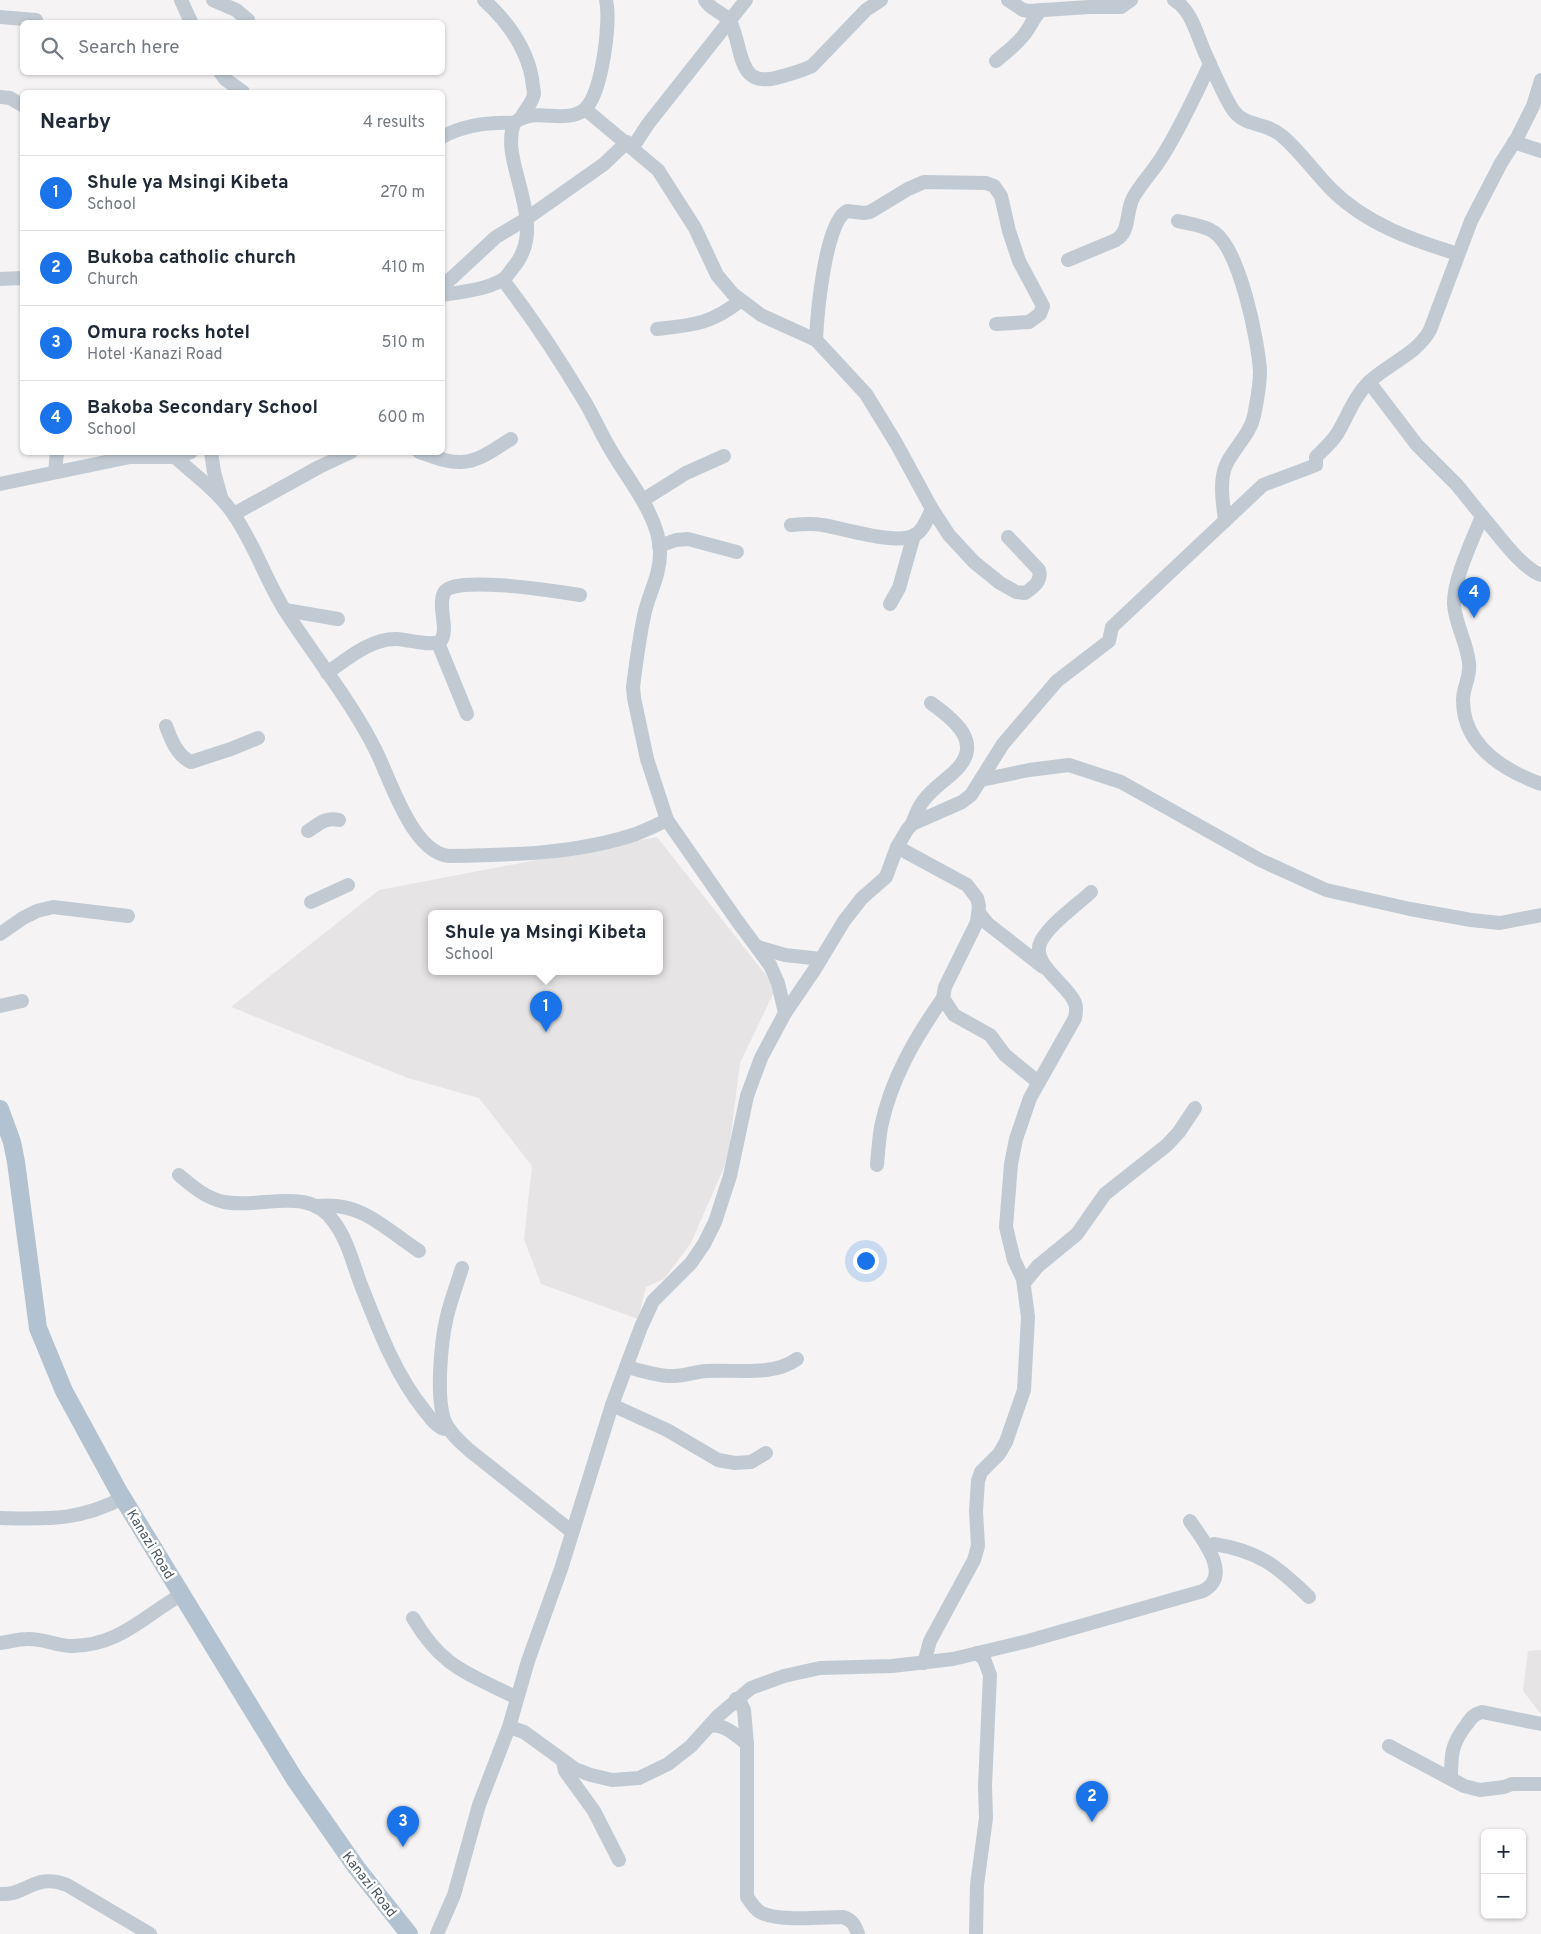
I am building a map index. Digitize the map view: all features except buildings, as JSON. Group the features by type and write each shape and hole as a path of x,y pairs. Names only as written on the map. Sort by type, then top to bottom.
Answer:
{"main road":[{"name":"Kanazi Road","path":"0,1108 12,1142 16,1162 38,1328 64,1391 123,1498 181,1595 319,1816 356,1867 409,1934"}],"street":[{"path":"181,0 190,20"},
{"path":"213,0 236,10 248,20"},
{"path":"445,294 503,280 521,259 526,247 526,219 511,149 510,135 532,100 534,93 530,69 516,35 498,13 484,0"},
{"path":"445,136 469,126 518,120 543,114 574,115 586,109 595,92 604,56 607,21 606,0"},
{"path":"705,0 708,5 730,20 746,69 752,77 762,80 802,72 812,66 866,10 881,0"},
{"path":"445,284 496,237 526,219 630,145 746,0"},
{"path":"1008,0 1023,10 1029,11 1089,7 1119,8 1132,0"},
{"path":"1182,1 1210,64 1238,116 1248,122 1267,126 1282,136 1332,190 1367,218 1388,230 1458,254"},
{"path":"996,61 1018,42 1030,26 1034,16 1041,10"},
{"path":"0,17 36,20"},
{"path":"1068,260 1122,236 1125,231 1131,202 1164,154 1210,64"},
{"path":"222,75 240,90"},
{"path":"912,824 962,802 971,795 1003,744 1058,681 1110,641 1112,627 1263,486 1316,465 1316,457 1329,445 1337,434 1352,403 1369,382 1420,344 1427,336 1471,220 1533,106 1541,80"},
{"path":"0,97 10,98 20,104"},
{"path":"586,109 658,170 694,228 717,275 740,301 761,315 816,340 866,394 944,529 974,562 1006,588 1025,593 1037,583 1040,576 1039,570 1008,537"},
{"path":"1514,142 1541,151"},
{"path":"816,340 817,304 831,236 840,216 847,210 864,213 876,209 908,189 930,181 986,182 994,186 1000,196 1016,255 1042,304 1042,309 1040,314 1027,322 996,324"},
{"path":"1178,221 1202,226 1214,232 1222,240 1232,258 1244,291 1257,342 1260,372 1254,416 1246,436 1224,469 1225,521"},
{"path":"0,279 20,277"},
{"path":"503,280 531,316 586,404 611,452 643,500 651,518 659,546 660,558 655,581 644,614 633,687 647,759 667,820 770,965 778,983 785,1013"},
{"path":"657,329 698,324 721,315 740,301"},
{"path":"1369,382 1417,445 1457,486 1518,557 1529,568 1541,575"},
{"path":"429,455 448,461 466,462 511,439"},
{"path":"55,472 57,455"},
{"path":"0,484 130,457 175,457 181,455"},
{"path":"212,455 222,500"},
{"path":"234,514 345,455"},
{"path":"643,500 686,472 724,456"},
{"path":"175,457 222,500 234,514 285,610 376,750 406,816 425,844 440,855 477,856 552,852 581,848 638,833 667,820"},
{"path":"791,525 823,525 899,539 914,535 923,527 932,510"},
{"path":"1482,516 1462,568 1454,602 1456,619 1466,645 1469,662 1470,673 1463,699 1465,716 1469,730 1490,758 1501,766 1541,784"},
{"path":"890,604 899,588 914,535"},
{"path":"659,546 676,540 688,539 698,540 737,552"},
{"path":"438,643 442,640 443,595 451,587 486,584 522,586 580,595"},
{"path":"285,610 338,619"},
{"path":"327,673 362,650 379,642 398,639 438,643"},
{"path":"438,643 467,714"},
{"path":"437,1934 454,1895 479,1805 509,1728 528,1661 561,1569 571,1531 584,1496 612,1405 640,1327 653,1301 691,1264 704,1244 730,1176 753,1076 785,1013 852,909 886,877 897,847 925,799 955,772 967,754 967,742 960,728 952,719 931,703"},
{"path":"166,726 177,750 185,759 191,762 258,738"},
{"path":"981,780 1028,770 1069,765 1120,782 1260,860 1326,890 1410,910 1471,920 1500,923 1541,916"},
{"path":"308,831 324,820 339,820"},
{"path":"877,1165 881,1127 892,1089 904,1060 919,1032 943,998 945,987 966,947 977,922 979,912 977,898 967,885 897,847"},
{"path":"311,902 348,885"},
{"path":"924,1663 930,1641 974,1560 978,1546 976,1511 978,1481 982,1472 999,1454 1006,1442 1024,1390 1028,1318 1024,1283 1008,1240 1006,1211 1011,1164 1025,1110 1038,1082 1055,1056 1075,1018 1076,1012 1073,998 1050,972 1038,952 1041,940 1091,892"},
{"path":"0,934 23,918 37,911 53,907 128,916"},
{"path":"979,912 988,924 1050,972"},
{"path":"758,947 784,955 821,959"},
{"path":"943,998 954,1015 990,1035 1005,1055 1038,1082"},
{"path":"0,1006 22,1000"},
{"path":"1024,1283 1038,1266 1077,1234 1106,1194 1167,1145 1180,1132 1194,1108"},
{"path":"179,1175 208,1197 225,1202 245,1204 280,1201 310,1202 318,1206 333,1220 341,1232 380,1331 401,1376 414,1398 432,1420 441,1428 450,1430"},
{"path":"318,1206 334,1204 367,1215 420,1251"},
{"path":"462,1268 446,1318 439,1389 441,1409 446,1424 457,1439 474,1454 571,1531"},
{"path":"626,1367 666,1376 677,1376 705,1372 773,1369 784,1367 797,1359"},
{"path":"612,1405 667,1430 718,1460 735,1463 751,1462 766,1453"},
{"path":"0,1518 44,1519 81,1515 101,1509 123,1498"},
{"path":"509,1728 524,1732 563,1761 591,1775 612,1780 640,1778 668,1764 691,1746 736,1699 751,1688 784,1676 820,1668 924,1663 976,1653 1028,1641 1203,1591 1213,1582 1216,1573 1215,1562 1190,1521"},
{"path":"1208,1548 1214,1544 1250,1552 1281,1570 1309,1596"},
{"path":"0,1643 27,1638 70,1646 100,1643 132,1629 158,1609 181,1595"},
{"path":"413,1618 433,1647 446,1660 474,1678 517,1698"},
{"path":"976,1653 984,1659 990,1676 985,1786 986,1818 977,1885 976,1934"},
{"path":"736,1699 744,1710 747,1744 748,1897 759,1912 768,1915 791,1918 843,1917 849,1919 856,1927 858,1934"},
{"path":"1451,1779 1453,1745 1476,1714 1482,1712 1541,1724"},
{"path":"710,1726 715,1725 723,1728 747,1744"},
{"path":"1389,1746 1464,1786 1480,1790 1512,1784 1541,1784"},
{"path":"563,1761 565,1771 591,1806 619,1860"},
{"path":"0,1894 16,1892 43,1881 55,1880 67,1885 147,1933"}],"shaded area":[{"path":"657,837 776,988 740,1063 728,1158 691,1243 664,1279 646,1287 638,1319 541,1284 524,1239 532,1166 479,1098 408,1078 231,1007 379,890"},
{"path":"1541,1650 1541,1714 1523,1691 1528,1651"}],"place":[{"name":"Bakoba Secondary School","path":"1474,618"},
{"name":"Shule ya Msingi Kibeta","path":"546,1032"},
{"name":"Bukoba catholic church","path":"1092,1822"},
{"name":"Omura rocks hotel","path":"403,1847"}]}
